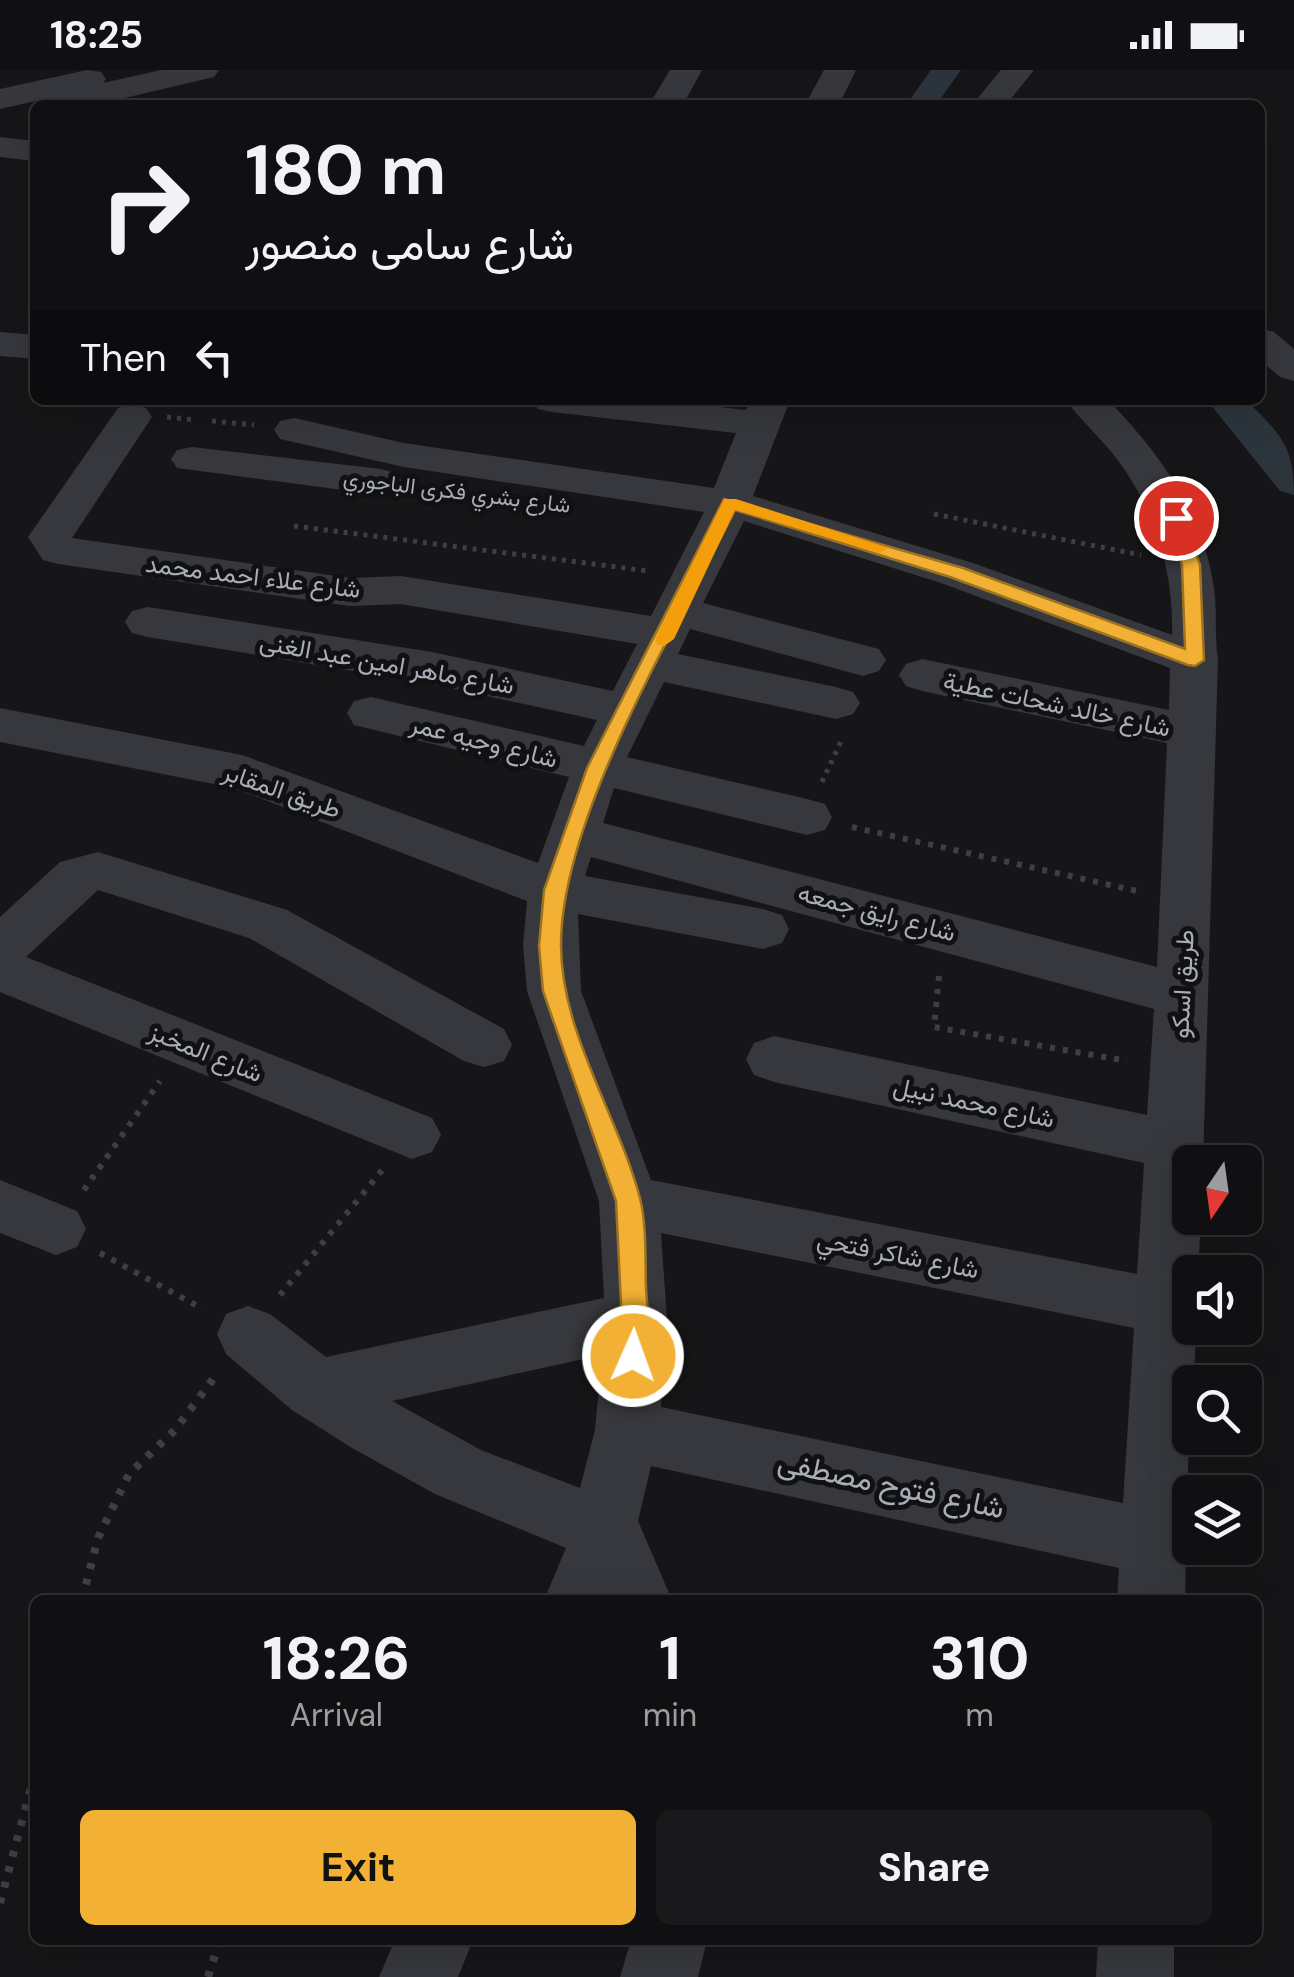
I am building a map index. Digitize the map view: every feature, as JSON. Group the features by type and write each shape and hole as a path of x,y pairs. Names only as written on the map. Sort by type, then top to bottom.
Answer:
{"street":[{"path":"0,100 129,70"},
{"path":"74,100 203,70"},
{"path":"669,100 686,70"},
{"path":"825,100 840,70"},
{"path":"993,100 1018,70"},
{"path":"0,116 30,110"},
{"path":"0,146 30,150"},
{"path":"0,344 30,346"},
{"path":"1265,344 1294,368"},
{"path":"580,1595 606,1534 606,1509 627,1430 636,1320 628,1201 554,991 550,946 554,890 597,768 726,513 766,412 648,405"},
{"name":"طريق اسكو","path":"1090,405 1150,473 1176,518 1191,565 1193,732 1174,1145"},
{"path":"272,469 302,415 404,455 726,513 957,572 1195,660"},
{"name":"شارع علاء احمد محمد","path":"132,417 50,538 58,550 338,591 401,590 663,639"},
{"name":"شارع بشري فكرى الباجوري","path":"192,459 726,513"},
{"name":"شارع ماهر امين عبد الغنى","path":"148,622 432,668 663,639"},
{"path":"663,639 863,660"},
{"path":"663,639 836,704"},
{"name":"شارع خالد شحات عطية","path":"922,675 1193,732"},
{"name":"شارع وجيه عمر","path":"370,713 806,817"},
{"name":"طريق المقابر","path":"0,725 242,772 554,890 763,929"},
{"name":"شارع رايق جمعه","path":"571,833 1182,995"},
{"path":"12,924 78,876 98,871 268,924 484,1045"},
{"name":"شارع المخبز","path":"0,969 412,1135"},
{"name":"شارع محمد نبيل","path":"774,1059 1174,1145"},
{"name":"طريق اسكو","path":"1152,1572 1172,1191"},
{"name":"شارع شاكر فتحي","path":"628,1201 1167,1306"},
{"path":"0,1206 56,1229"},
{"path":"315,1389 636,1320"},
{"path":"248,1334 315,1389 389,1437 460,1474 574,1516 606,1534 636,1595"},
{"name":"شارع فتوح مصطفى","path":"627,1430 1152,1572"},
{"path":"418,1977 433,1945"},
{"path":"659,1977 668,1945"},
{"path":"1135,1977 1136,1945"}],"path":[{"path":"934,514 1191,565"},
{"path":"294,526 663,639"},
{"path":"836,704 852,712 851,720 806,817 1187,902"},
{"path":"934,1027 1178,1070"},
{"path":"186,1044 56,1229 248,1334"},
{"path":"83,1595 98,1538 128,1474 175,1430 248,1334 412,1135"},
{"path":"0,1902 30,1791"},
{"path":"208,1977 218,1945"}],"waterway":[{"path":"925,100 946,70"},
{"path":"1230,405 1252,427 1294,483"}],"slow traffic":[{"path":"664,639 730,503 880,548"}],"route":[{"path":"633,1356 636,1320 628,1201 554,991 550,946 554,890 597,768 730,503 957,572 1195,660 1191,565 1176,518"}]}
